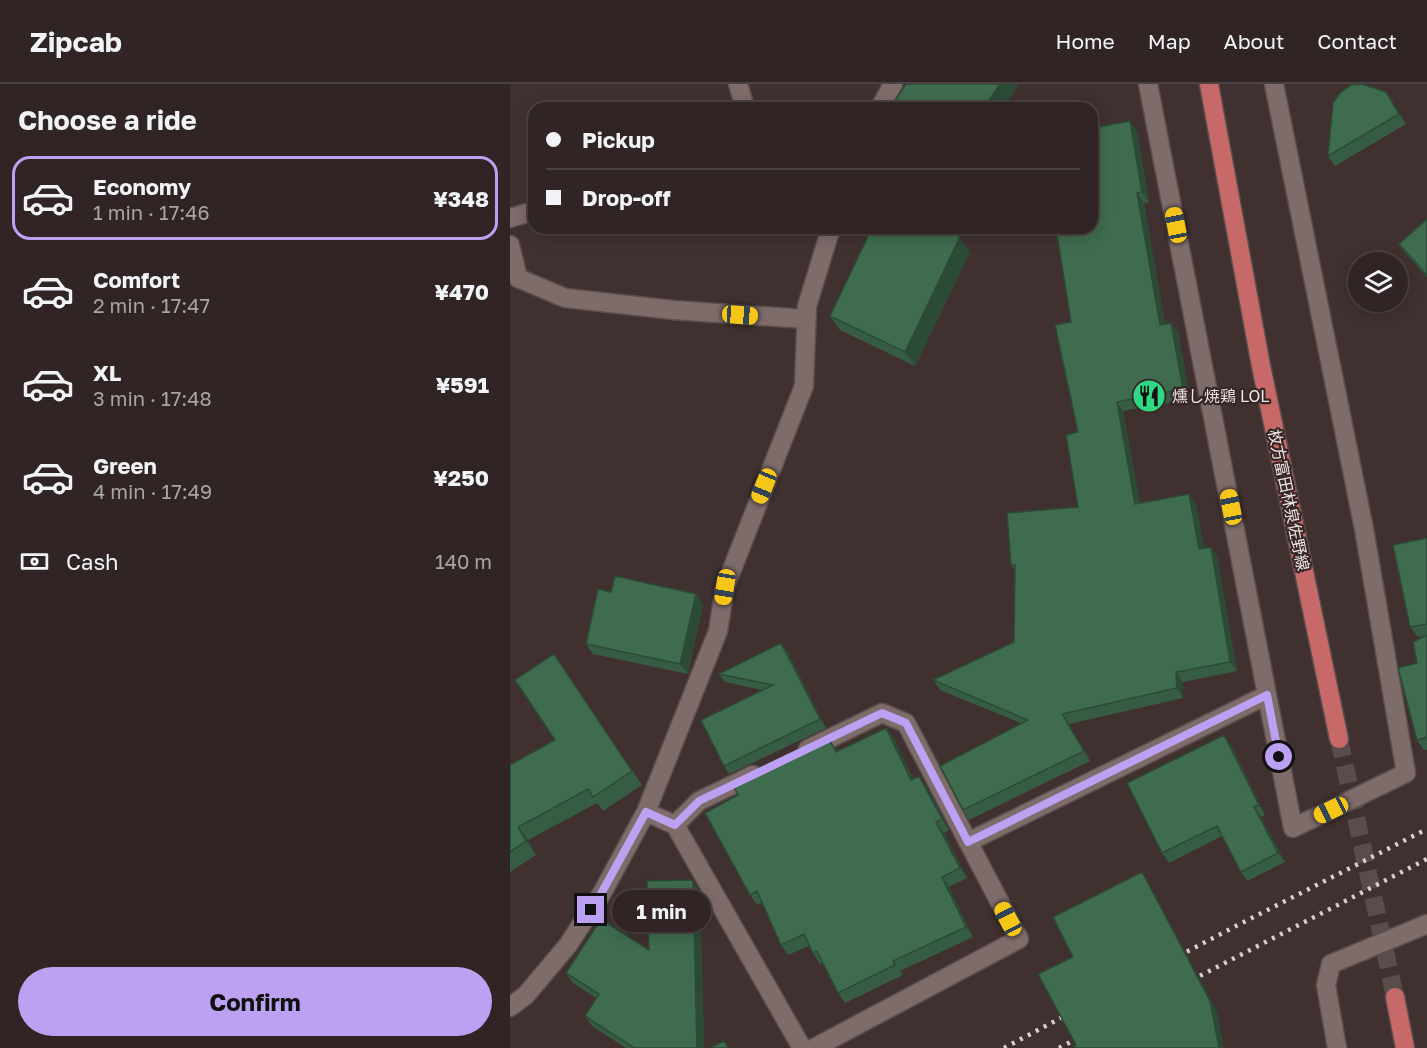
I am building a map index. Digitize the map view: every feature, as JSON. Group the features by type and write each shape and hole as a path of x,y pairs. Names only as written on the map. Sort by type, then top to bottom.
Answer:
{"main road":[{"name":"枚方富田林泉佐野線","path":"1209,84 1261,366 1338,739"},
{"path":"1395,997 1405,1048"}],"street":[{"path":"738,84 743,102"},
{"path":"883,102 893,84"},
{"path":"1148,84 1293,828 1406,773 1364,529 1274,84"},
{"path":"510,218 528,213"},
{"path":"510,1007 526,995 568,945 602,892 646,812 718,631 725,587 804,386 807,306 829,234"},
{"path":"510,245 518,278 565,298 673,310 806,319"},
{"path":"968,842 1267,695"},
{"path":"796,754 882,713 906,723 1018,939 814,1048"},
{"path":"675,825 699,801 764,770"},
{"path":"646,812 675,825 802,1048"},
{"path":"1336,1048 1326,985 1331,964 1427,924"}],"building":[{"path":"906,84 1000,84 988,102 894,102"},
{"path":"1362,84 1386,92 1399,114 1328,156 1333,103 1340,93 1351,85"},
{"path":"1130,121 1142,192 1137,193 1160,325 1171,323 1183,389 1117,402 1135,504 1189,494 1199,549 1211,547 1230,662 1176,672 1177,688 1062,714 1084,751 963,810 940,766 1028,720 933,680 1014,642 1015,565 1011,565 1007,513 1078,507 1066,435 1078,432 1055,325 1071,322 1057,234 1098,234 1098,127"},
{"path":"1427,219 1427,275 1408,252 1399,244"},
{"path":"869,234 954,234 960,237 905,352 830,316"},
{"path":"1427,538 1427,624 1410,627 1393,545"},
{"path":"615,576 696,594 680,664 586,644 598,589 611,592"},
{"path":"1427,635 1427,737 1417,740 1398,668 1417,663 1413,642"},
{"path":"781,643 820,719 724,766 701,720 773,685 719,674"},
{"path":"554,654 632,771 593,797 588,789 518,827 526,841 510,852 510,765 555,740 515,680"},
{"path":"886,728 911,780 919,776 942,819 936,822 960,868 942,877 966,927 893,961 895,965 838,993 817,951 813,953 804,934 781,945 757,891 750,895 705,813 738,795 732,784 828,737 836,752"},
{"path":"1224,735 1259,805 1254,807 1278,853 1241,872 1217,826 1162,853 1127,783"},
{"path":"1142,872 1210,1001 1219,1048 1075,1048 1076,1045 1038,974 1073,957 1053,917"},
{"path":"692,880 697,1048 634,1048 585,1016 599,994 566,973 601,919 649,950 647,881"},
{"path":"724,1041 728,1048 710,1048"}],"tunnel":[{"path":"1339,739 1395,997"}],"railway":[{"path":"1171,960 1427,829"},
{"path":"1184,984 1427,859"},
{"path":"1004,1048 1076,1010"},
{"path":"1059,1048 1088,1033"}],"place":[{"name":"燻し焼鶏 LOL","path":"1149,396"}],"route":[{"path":"591,910 646,812 675,825 699,801 882,713 906,723 968,842 1267,695 1279,757"}]}
